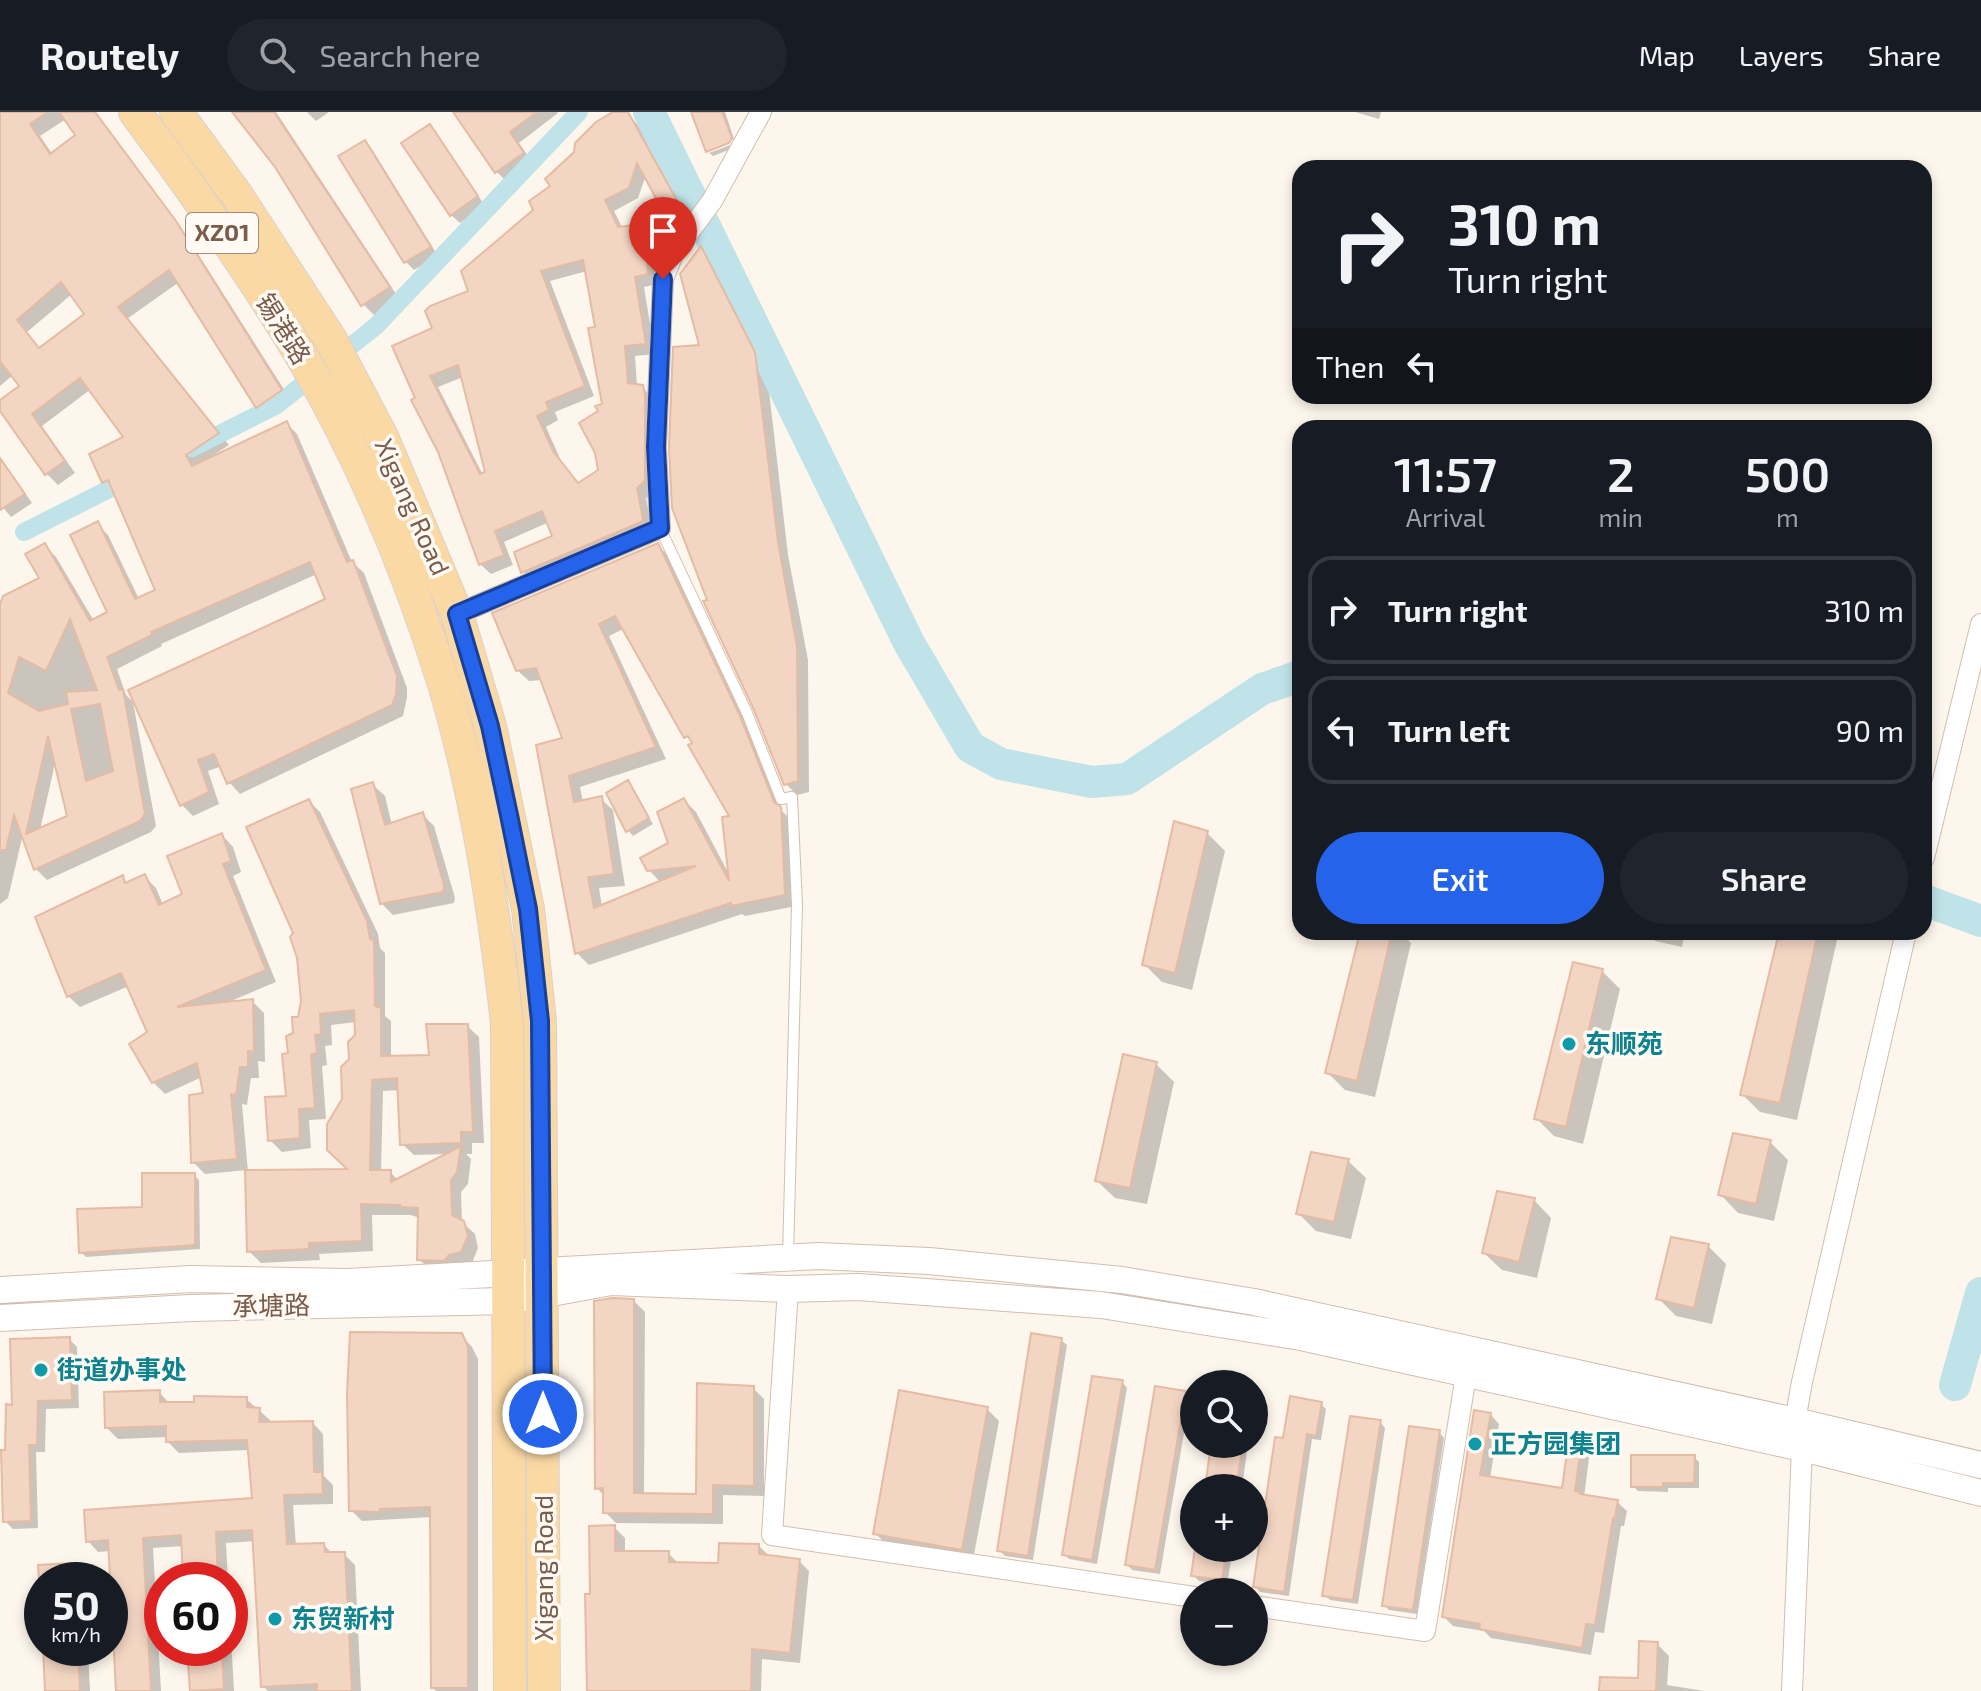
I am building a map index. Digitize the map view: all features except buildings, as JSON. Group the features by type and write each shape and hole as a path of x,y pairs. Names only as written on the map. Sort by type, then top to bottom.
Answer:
{"main road":[{"name":"锡港路","path":"135,112 209,213 320,390"},
{"name":"锡港路","path":"176,112 236,194 331,340 349,375"},
{"name":"Xigang Road","path":"349,375 383,439 457,614 490,726 528,909 540,1021 544,1691"},
{"name":"Xigang Road","path":"320,390 353,454 422,621 457,734 495,915 507,1023 510,1691"}],"street":[{"path":"457,614 660,528 656,447 663,279 674,252 712,201 761,112"},
{"path":"1932,825 1981,624"},
{"path":"1792,1691 1802,1448 1795,1421 1904,940"},
{"path":"542,1283 818,1256 929,1261 1122,1280 1254,1302 1981,1465"},
{"name":"承塘路","path":"0,1290 191,1279 508,1287"},
{"path":"542,1283 611,1282 788,1289 858,1287 1101,1305 1301,1337 1802,1448 1981,1493"},
{"name":"承塘路","path":"0,1318 542,1283"},
{"path":"788,1289 772,1535 1180,1595"},
{"path":"1268,1608 1425,1631 1466,1375"}],"lane":[{"path":"660,528 747,713 781,799 792,797 797,905 788,1257"}],"waterway":[{"path":"192,448 277,405 376,326 579,112"},
{"path":"649,112 909,643 970,747 1001,764 1092,782 1127,779 1262,689 1292,679"},
{"path":"24,532 133,477"},
{"path":"1932,903 1981,921"},
{"path":"1955,1385 1981,1293"}],"place":[{"name":"东顺苑","path":"1569,1044"},
{"name":"街道办事处","path":"41,1370"},
{"name":"正方园集团","path":"1475,1444"},
{"name":"东贸新村","path":"275,1619"}],"route":[{"path":"543,1414 540,1021 528,909 490,726 457,614 660,528 656,447 663,279"}]}
